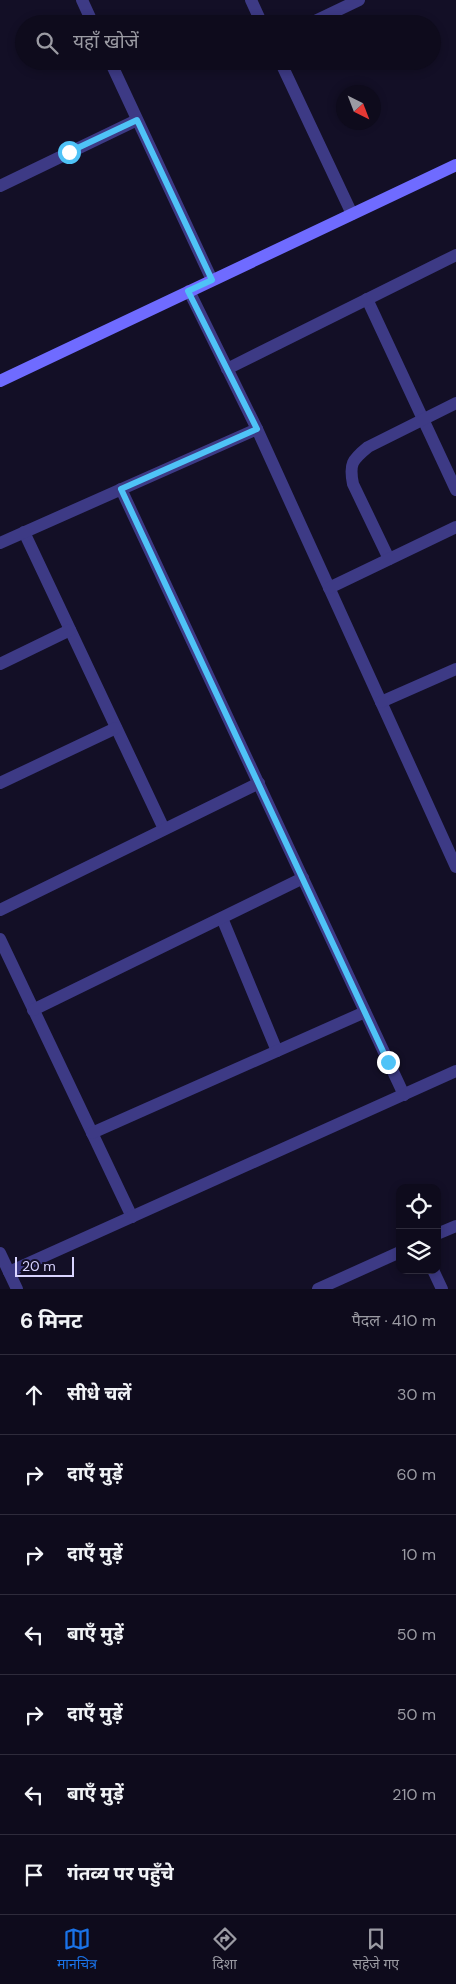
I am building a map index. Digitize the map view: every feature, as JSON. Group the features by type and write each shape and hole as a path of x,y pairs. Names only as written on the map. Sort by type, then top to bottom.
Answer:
{"main road":[{"path":"0,381 456,165"}],"street":[{"path":"82,0 89,15"},
{"path":"251,0 258,15"},
{"path":"328,15 359,0"},
{"path":"114,70 212,280"},
{"path":"284,70 352,214"},
{"path":"0,186 137,120"},
{"path":"227,369 456,255"},
{"path":"188,291 257,429 456,867"},
{"path":"367,299 456,490"},
{"path":"389,560 353,484 352,463 368,447 456,404"},
{"path":"0,543 257,429"},
{"path":"121,489 404,1095"},
{"path":"329,588 456,527"},
{"path":"24,532 164,830"},
{"path":"0,664 70,630"},
{"path":"381,702 456,669"},
{"path":"0,783 116,728"},
{"path":"0,910 258,783"},
{"path":"34,1010 303,878"},
{"path":"222,918 277,1051"},
{"path":"0,939 132,1217"},
{"path":"92,1134 365,1012"},
{"path":"9,1272 456,1071"},
{"path":"441,1232 456,1226"},
{"path":"0,1253 17,1289"},
{"path":"318,1289 396,1254"},
{"path":"435,1274 442,1289"}],"route":[{"path":"69,152 137,120 212,280 188,291 257,429 121,489 388,1062"}]}
